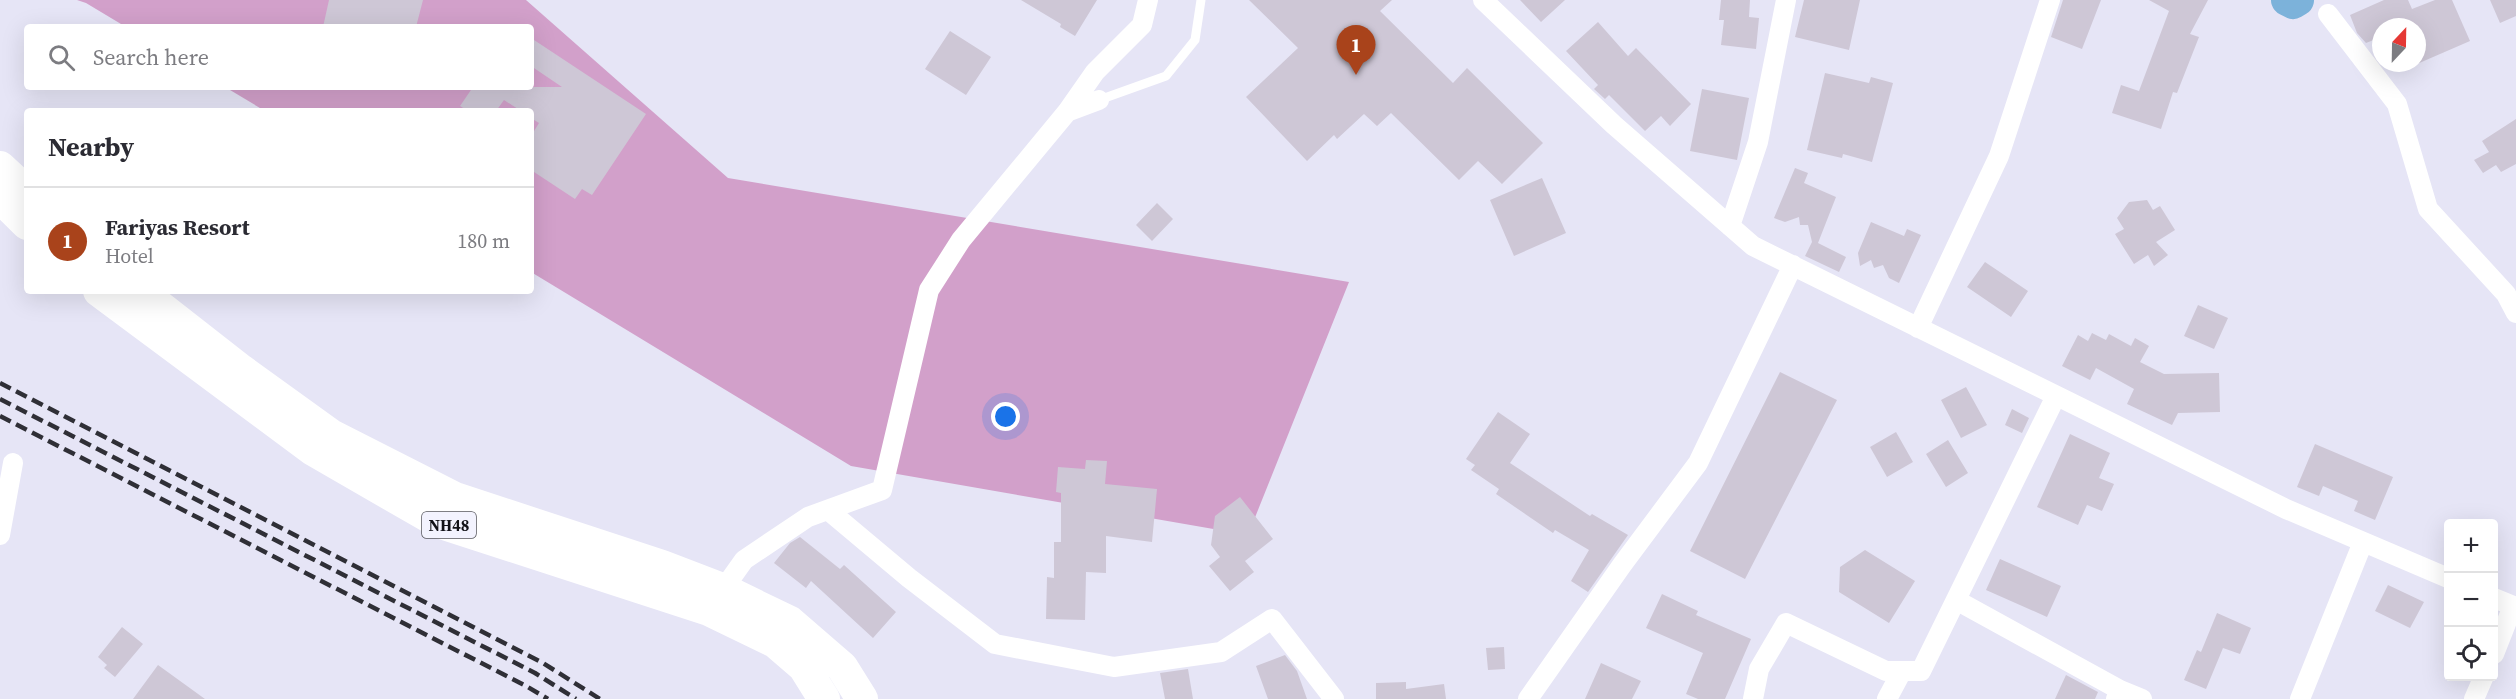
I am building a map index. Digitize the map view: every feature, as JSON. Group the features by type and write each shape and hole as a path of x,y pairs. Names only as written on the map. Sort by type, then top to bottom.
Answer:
{"highway":[{"path":"0,167 24,189"},
{"path":"0,197 24,221"},
{"name":"NH48","path":"103,294 313,450 438,522 790,622 842,667 861,699"},
{"name":"NH48","path":"144,294 241,370 342,441 455,498 662,566 775,642 804,668 824,699"}],"street":[{"path":"715,600 744,560 808,517 882,490 929,290 961,240 1066,112 1095,72 1142,25 1148,0"},
{"path":"1483,0 1614,125 1753,246 2286,510 2444,576"},
{"path":"1730,226 1758,142 1785,0"},
{"path":"1918,328 1999,156 2050,0"},
{"path":"2328,14 2397,104 2428,209 2506,294 2516,313"},
{"path":"1066,112 1099,100"},
{"path":"1528,699 1698,462 1793,265"},
{"path":"1753,699 1760,669 1786,623 1886,671 1922,671 2056,396"},
{"path":"0,536 13,463"},
{"path":"828,510 909,578 995,644 1114,667 1221,652 1272,620 1334,699"},
{"path":"2300,699 2364,542"},
{"path":"1956,600 2118,695 2142,699"},
{"path":"2498,600 2515,607 2498,643"},
{"path":"1887,699 1902,671"},
{"path":"2474,699 2482,681"}],"lane":[{"path":"1099,100 1166,76 1195,40 1201,0"}],"shaded area":[{"path":"77,0 526,0 728,178 1349,282 1248,535 851,466 534,274 534,108 260,108 230,90 534,90 534,24 121,24"}],"building":[{"path":"329,0 423,0 417,24 324,24"},
{"path":"1021,0 1097,0 1075,36 1060,27 1061,24"},
{"path":"1249,0 1392,0 1380,11 1453,83 1467,68 1543,143 1502,184 1478,161 1459,180 1391,113 1377,126 1364,114 1337,139 1334,135 1307,161 1246,97 1298,48"},
{"path":"1520,0 1565,0 1541,22"},
{"path":"1721,0 1750,0 1749,17 1759,18 1756,49 1721,45 1724,20 1719,20"},
{"path":"1804,0 1860,0 1849,50 1795,37"},
{"path":"2063,0 2101,0 2082,49 2051,37"},
{"path":"2149,0 2208,0 2190,34 2199,37 2177,93 2173,92 2161,129 2112,113 2121,85 2139,91 2169,11"},
{"path":"2384,0 2408,0 2412,9 2435,0 2452,0 2470,41 2426,60 2426,18 2372,18 2372,41 2366,43 2357,33 2350,15"},
{"path":"2490,0 2516,0 2516,16 2500,23"},
{"path":"1598,22 1628,56 1636,48 1691,104 1670,126 1661,116 1645,131 1609,95 1605,99 1594,89 1598,85 1566,51"},
{"path":"950,31 991,57 966,95 925,69"},
{"path":"534,40 646,114 592,195 582,189 575,199 534,172 534,131 539,123 534,120 534,108 516,108 504,100 498,108 463,108 460,106 471,90 534,90 534,87 562,87 534,68"},
{"path":"1825,73 1869,83 1871,77 1893,83 1872,162 1843,154 1842,158 1807,150"},
{"path":"1702,89 1749,98 1737,160 1690,151"},
{"path":"2516,119 2516,164 2501,172 2496,165 2483,173 2474,160 2489,152 2482,141"},
{"path":"1795,168 1808,173 1804,183 1836,197 1818,243 1846,257 1839,272 1805,256 1812,242 1808,225 1800,225 1799,217 1785,222 1774,218"},
{"path":"1542,178 1566,233 1514,256 1490,200"},
{"path":"2147,200 2153,210 2160,206 2175,230 2156,242 2168,255 2154,266 2148,255 2134,264 2115,234 2124,229 2117,218 2129,202"},
{"path":"1157,203 1173,219 1152,241 1136,225"},
{"path":"1871,222 1904,236 1907,229 1921,235 1899,283 1889,278 1883,265 1874,268 1871,260 1860,266 1858,253"},
{"path":"1985,262 2028,291 2011,317 1967,287"},
{"path":"2198,305 2228,318 2214,349 2184,336"},
{"path":"2092,333 2106,340 2109,334 2131,346 2135,338 2149,346 2140,362 2164,374 2219,373 2220,412 2178,413 2172,425 2127,404 2134,389 2096,368 2090,380 2062,366 2078,335 2088,341"},
{"path":"1780,372 1837,400 1745,579 1690,551"},
{"path":"1966,387 1987,425 1961,438 1941,400"},
{"path":"2012,409 2029,418 2022,433 2005,425"},
{"path":"1498,412 1530,434 1510,463 1590,516 1592,514 1628,535 1588,592 1571,581 1589,550 1555,530 1553,533 1496,494 1499,489 1471,470 1475,465 1466,459"},
{"path":"1896,432 1913,462 1887,477 1870,447"},
{"path":"2070,434 2110,453 2099,478 2114,484 2102,511 2087,505 2078,525 2037,507"},
{"path":"1948,440 1968,473 1946,487 1926,454"},
{"path":"2315,444 2393,477 2375,520 2354,511 2358,501 2323,486 2319,496 2297,487"},
{"path":"1086,460 1107,461 1105,484 1157,489 1152,542 1106,536 1106,573 1086,572 1085,620 1046,619 1047,577 1054,578 1054,542 1061,542 1061,493 1056,492 1058,467 1085,469"},
{"path":"1240,497 1273,539 1245,561 1254,572 1230,591 1209,566 1220,557 1211,545 1215,516"},
{"path":"800,537 840,569 844,565 896,612 873,638 811,581 806,588 774,563 790,543"},
{"path":"1865,550 1915,581 1889,623 1839,592 1840,567"},
{"path":"2000,559 2061,586 2047,617 1986,590"},
{"path":"2388,585 2424,602 2410,628 2375,611"},
{"path":"1662,594 1698,611 1696,615 1751,639 1725,699 1698,699 1686,694 1703,653 1646,628"},
{"path":"2217,613 2251,628 2240,654 2223,648 2206,689 2184,680 2197,650 2201,652"},
{"path":"122,627 143,644 115,677 104,668 107,665 98,657"},
{"path":"1504,647 1505,669 1488,670 1486,648"},
{"path":"1285,655 1297,671 1307,699 1268,699 1256,666"},
{"path":"1601,663 1641,681 1632,699 1585,699"},
{"path":"158,665 205,699 133,699"},
{"path":"1188,669 1193,699 1165,699 1160,673"},
{"path":"2066,675 2098,692 2095,699 2055,699"},
{"path":"1406,682 1406,689 1444,684 1446,699 1376,699 1376,683"}],"waterway":[{"path":"2287,0 2293,3 2298,0"}],"railway":[{"path":"0,383 543,663 600,699"},
{"path":"0,399 535,673 576,699"},
{"path":"0,416 548,699"}],"place":[{"name":"Fariyas Resort","path":"1356,75"}]}
